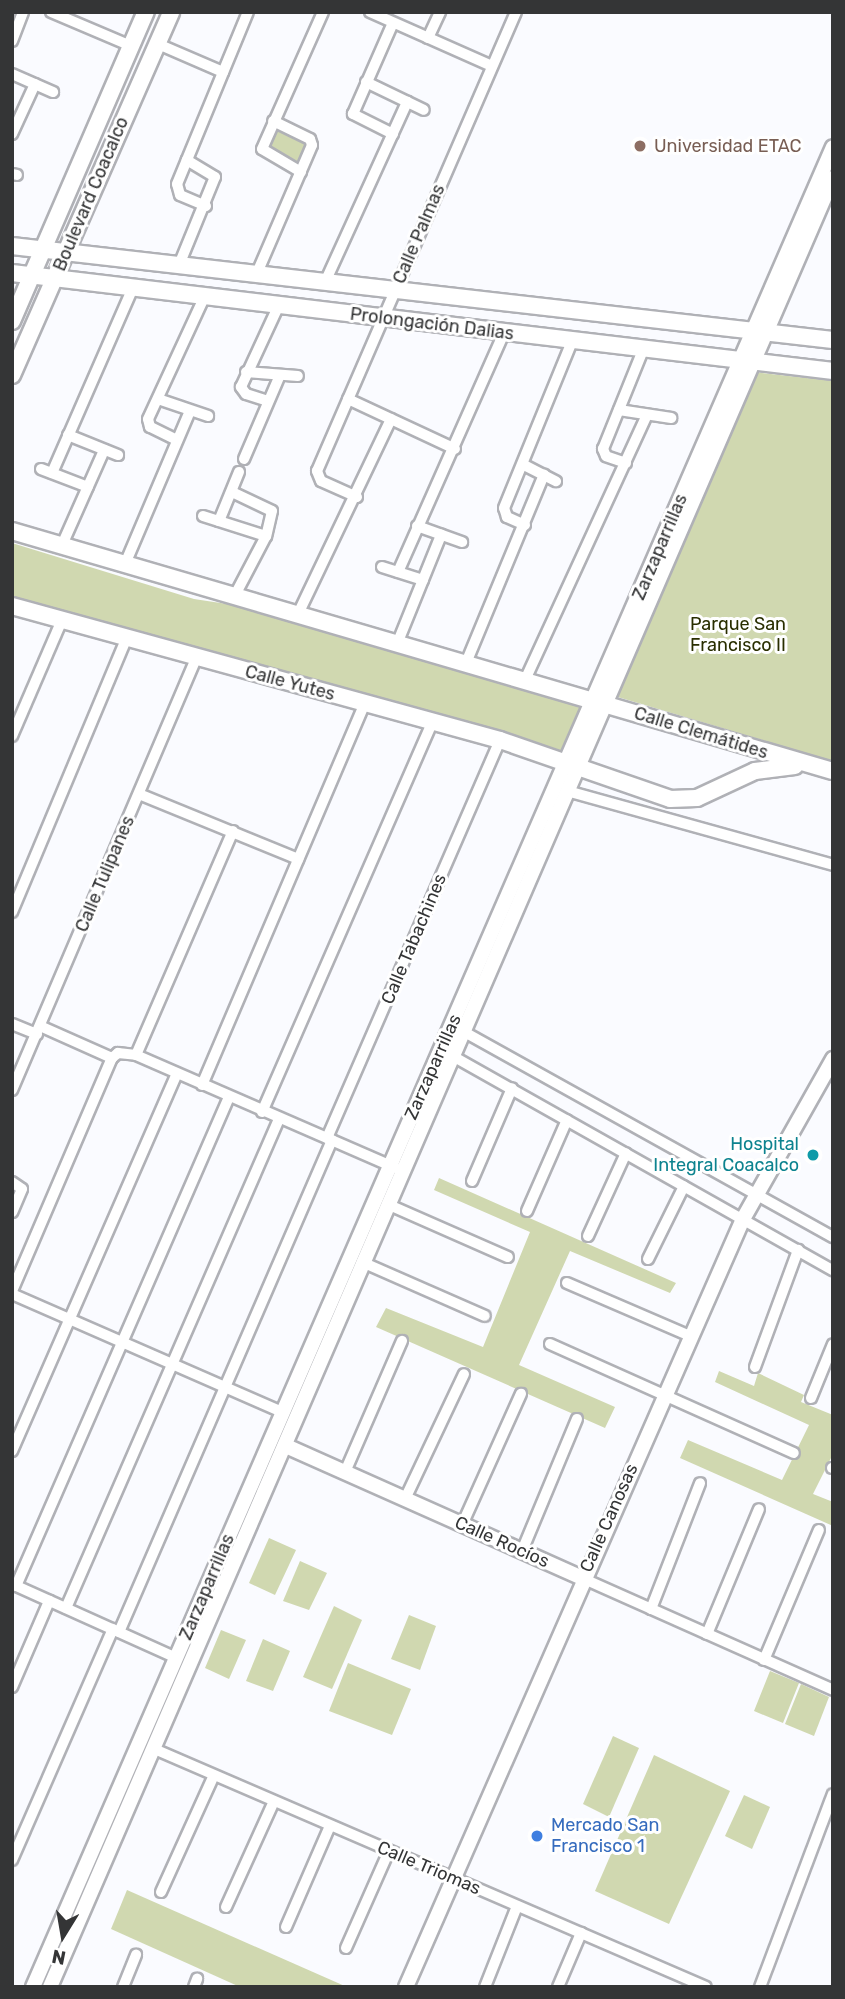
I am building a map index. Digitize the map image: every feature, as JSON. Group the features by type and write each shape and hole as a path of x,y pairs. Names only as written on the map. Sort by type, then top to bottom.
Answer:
{"main road":[{"name":"Boulevard Coacalco","path":"12,321 146,12"},
{"name":"Boulevard Coacalco","path":"12,375 171,12"},
{"name":"Prolongación Dalias","path":"12,246 833,340"},
{"name":"Prolongación Dalias","path":"12,273 132,290 833,371"},
{"path":"12,531 159,582 230,596"},
{"path":"12,540 125,564 600,702"},
{"name":"Calle Yutes","path":"12,606 573,762"},
{"name":"Calle Clemátides","path":"600,702 833,771"},
{"name":"Calle Clemátides","path":"573,762 684,801 764,769 808,765"}],"street":[{"path":"12,41 23,12"},
{"path":"51,12 66,15 131,46"},
{"path":"206,206 176,190 248,12"},
{"path":"301,172 262,149 323,12"},
{"path":"370,12 492,66"},
{"path":"428,38 440,12"},
{"name":"Calle Palmas","path":"357,497 317,477 348,399 516,12"},
{"path":"393,23 353,114 393,134"},
{"path":"158,44 223,72"},
{"path":"12,74 53,92"},
{"path":"366,82 424,110"},
{"path":"12,134 18,108 35,84"},
{"path":"326,280 407,102"},
{"path":"257,273 313,141 273,121"},
{"name":"Zarzaparrillas","path":"33,1987 282,1412 396,1168 600,702 747,361 833,147"},
{"path":"179,265 206,206 215,177 187,160"},
{"name":"Zarzaparrillas","path":"759,332 833,178"},
{"path":"52,473 132,290"},
{"path":"177,440 148,423 204,298"},
{"path":"268,401 242,391 246,372 278,307"},
{"path":"398,572 417,526 455,449 504,333"},
{"path":"525,525 504,513 572,341"},
{"path":"626,463 602,454 643,350"},
{"path":"246,372 298,376"},
{"path":"244,459 280,375"},
{"path":"158,399 208,416"},
{"path":"348,399 455,449"},
{"path":"619,410 671,418"},
{"path":"125,564 190,411"},
{"path":"525,680 647,415"},
{"path":"298,614 357,497 391,419"},
{"path":"68,435 118,455"},
{"path":"58,548 104,450"},
{"path":"524,465 556,481"},
{"path":"40,469 88,487"},
{"path":"219,521 239,472"},
{"path":"466,663 544,475"},
{"path":"230,596 266,536 272,517 270,507 232,492"},
{"path":"203,516 266,536"},
{"path":"417,526 462,542"},
{"path":"397,644 441,535"},
{"path":"382,567 422,580"},
{"path":"12,736 62,620"},
{"path":"12,912 127,638"},
{"name":"Calle Tulipanes","path":"12,1090 197,657"},
{"path":"202,1085 366,703"},
{"path":"262,1112 433,721"},
{"name":"Calle Tabachines","path":"12,1860 225,1386 500,740"},
{"name":"Zarzaparrillas","path":"458,1028 567,791 573,762"},
{"path":"567,791 833,864"},
{"path":"139,794 298,859"},
{"path":"136,1055 233,831"},
{"path":"12,1024 38,1030 113,1058"},
{"path":"458,1028 833,1237"},
{"path":"282,1412 12,1292 113,1058 125,1052 136,1055 176,1075 396,1168"},
{"path":"447,1053 833,1270"},
{"name":"Calle Canosas","path":"406,1987 582,1578 743,1219 833,1059"},
{"path":"12,1451 176,1075"},
{"path":"472,1181 512,1088"},
{"path":"177,1658 14,1585 229,1097"},
{"path":"66,1608 279,1119"},
{"path":"527,1211 567,1120"},
{"path":"588,1236 626,1153"},
{"name":"Zarzaparrillas","path":"50,1987 286,1446 387,1204 396,1168"},
{"path":"12,1182 22,1189 12,1212"},
{"path":"648,1259 684,1186"},
{"path":"387,1204 508,1257"},
{"path":"755,1367 798,1250"},
{"path":"362,1262 485,1316"},
{"path":"567,1283 690,1336"},
{"path":"345,1472 402,1340"},
{"path":"811,1398 833,1344"},
{"path":"550,1345 794,1453"},
{"path":"405,1499 464,1374"},
{"path":"462,1525 521,1394"},
{"path":"522,1551 577,1419"},
{"name":"Calle Rocíos","path":"286,1446 833,1690"},
{"path":"651,1609 700,1483"},
{"path":"707,1634 759,1508"},
{"path":"764,1660 819,1530"},
{"path":"12,1687 49,1601"},
{"name":"Calle Triomas","path":"152,1748 581,1933 690,1983 706,1987"},
{"path":"161,1892 214,1775"},
{"path":"760,1987 833,1794"},
{"path":"226,1907 274,1801"},
{"path":"286,1927 330,1826"},
{"path":"346,1948 389,1851"},
{"path":"485,1987 517,1906"},
{"path":"558,1987 581,1933"},
{"path":"123,1987 136,1955"}],"green space":[{"path":"275,124 311,143 301,168 265,149"},
{"name":"Parque San Francisco II","path":"745,371 833,381 833,761 611,695"},
{"path":"12,543 194,599 247,607 581,705 562,751 12,601"},
{"path":"439,1178 676,1283 670,1293 570,1251 519,1365 615,1407 605,1428 376,1327 386,1308 483,1347 530,1232 434,1190"},
{"path":"719,1371 754,1386 758,1373 804,1395 801,1402 833,1415 833,1454 813,1494 833,1502 833,1526 680,1458 688,1440 782,1480 809,1425 715,1382"},
{"path":"269,1538 296,1550 275,1595 249,1583"},
{"path":"300,1561 327,1573 309,1610 283,1601"},
{"path":"334,1606 362,1620 332,1689 303,1677"},
{"path":"409,1615 436,1626 420,1670 391,1659"},
{"path":"221,1630 246,1640 229,1679 205,1668"},
{"path":"263,1639 290,1651 273,1691 246,1681"},
{"path":"348,1663 411,1689 392,1735 329,1711"},
{"path":"770,1671 799,1683 783,1723 754,1711"},
{"path":"801,1684 829,1697 814,1736 785,1724"},
{"path":"613,1736 639,1748 609,1817 583,1804"},
{"path":"654,1755 730,1791 669,1924 595,1891"},
{"path":"744,1795 770,1807 752,1849 725,1836"},
{"path":"127,1890 347,1987 240,1987 111,1929"}],"place":[{"name":"Universidad ETAC","path":"640,146"},
{"name":"Hospital Integral Coacalco","path":"813,1155"},
{"name":"Mercado San Francisco 1","path":"537,1836"}]}
